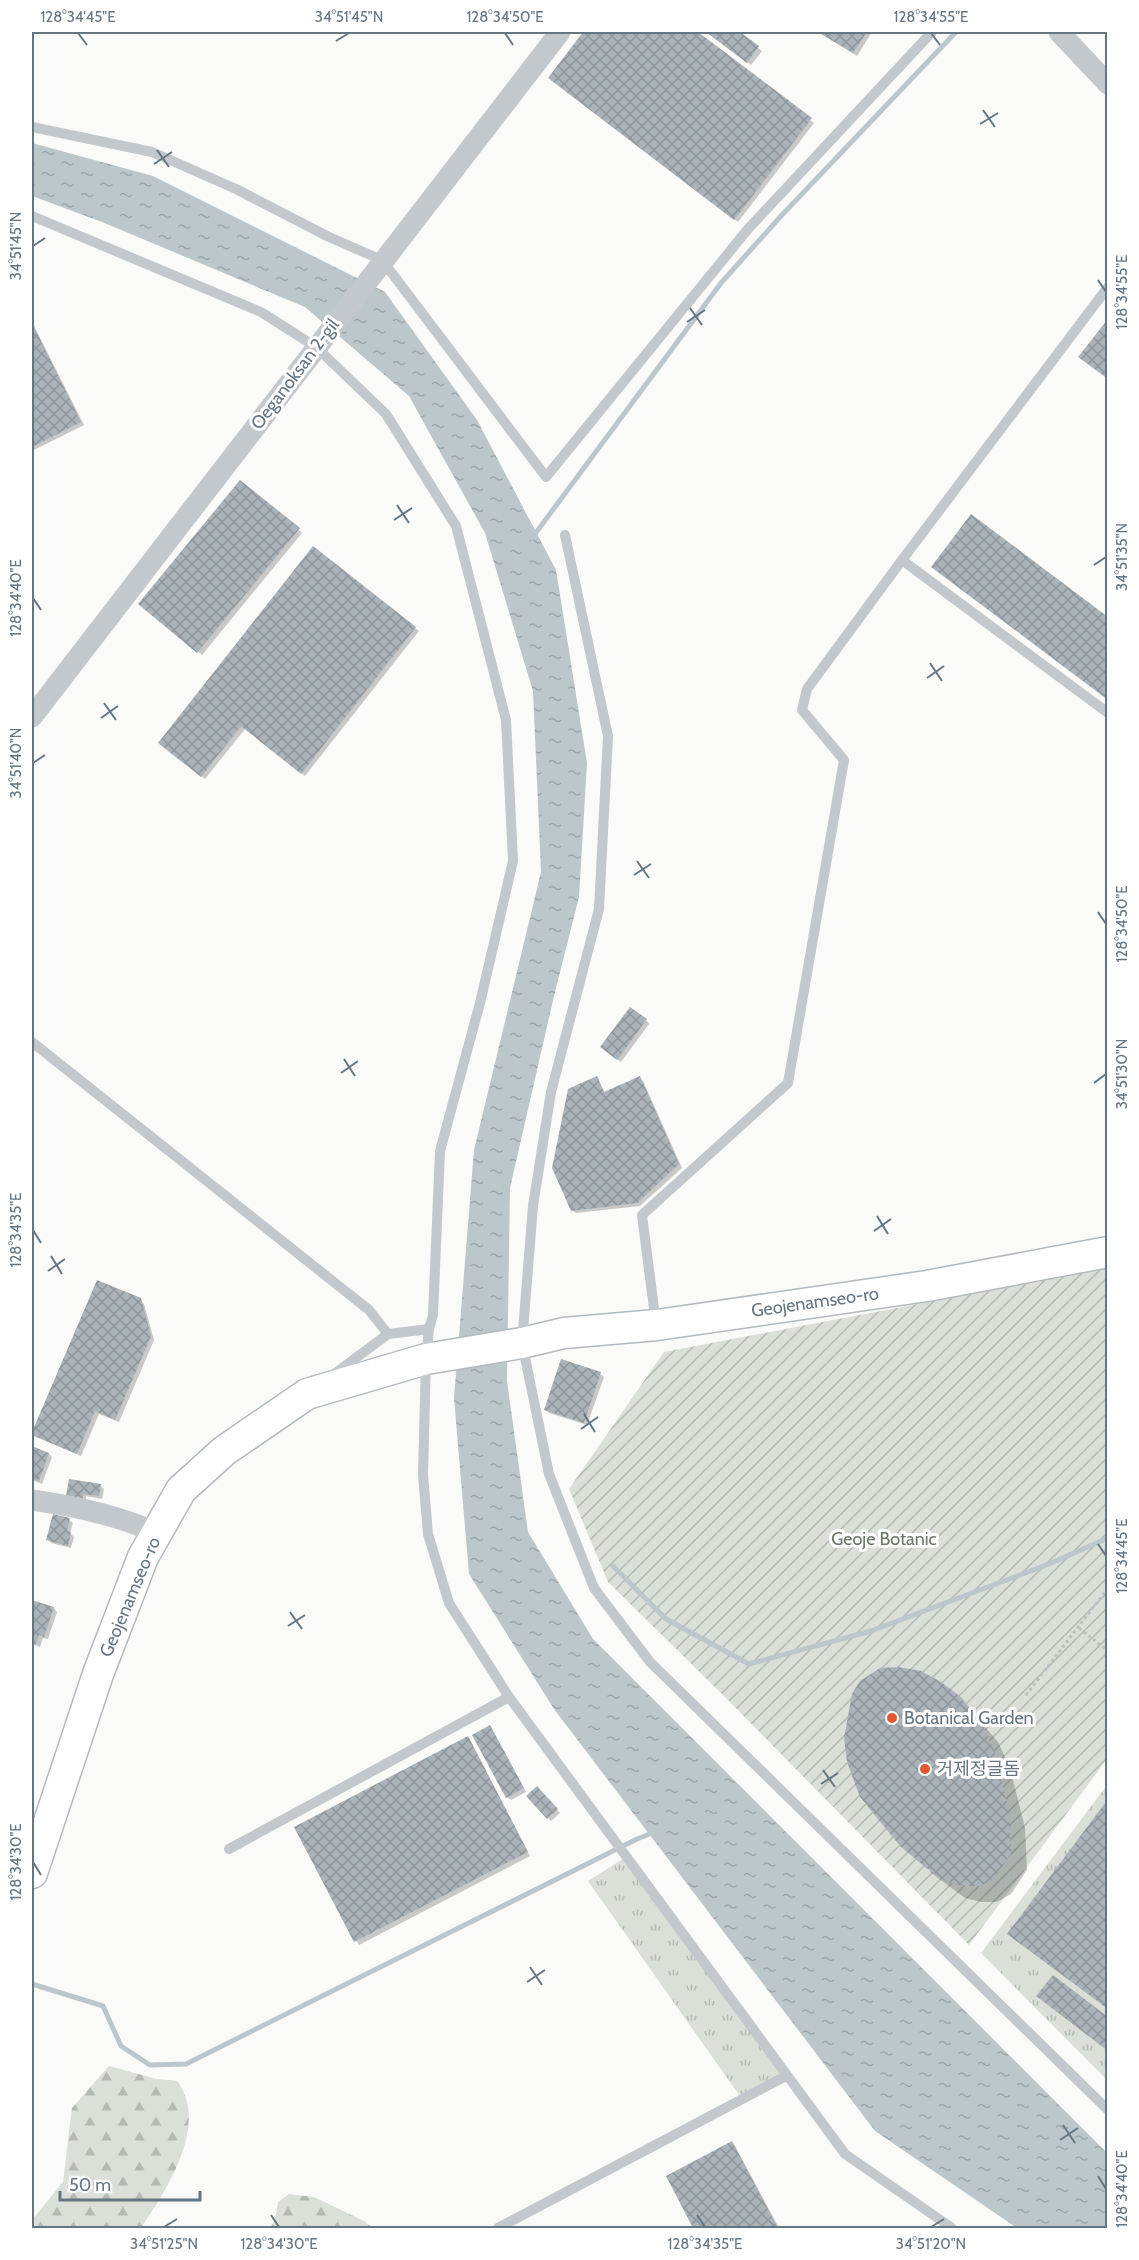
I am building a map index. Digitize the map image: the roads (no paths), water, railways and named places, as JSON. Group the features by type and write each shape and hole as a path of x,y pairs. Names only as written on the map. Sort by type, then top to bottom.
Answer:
{"main road":[{"name":"Geojenamseo-ro","path":"32,1873 98,1674 143,1557 182,1490 190,1482 224,1451 307,1394 426,1359 564,1334 657,1325 927,1286 1107,1252"}],"street":[{"name":"Oeganoksan 2-gil","path":"32,717 560,32"},
{"path":"1059,32 1107,84"},
{"path":"32,1500 106,1514 157,1533"}],"lane":[{"path":"32,127 152,152 236,189 329,237 382,260 546,477 748,229 932,32"},
{"path":"32,216 261,312 315,348 386,414 456,526 506,720 513,861 480,1003 440,1151 433,1315 426,1359 423,1475 428,1533 449,1603 509,1697 786,2076 845,2154 952,2229"},
{"path":"657,1325 642,1215 788,1083 844,760 802,710 807,689 1107,287"},
{"path":"565,535 608,736 608,748 598,909 551,1092 533,1206 522,1343 549,1474 594,1588 650,1662 1107,2110"},
{"path":"903,560 1107,713"},
{"path":"32,1042 369,1310 388,1334"},
{"path":"307,1394 388,1334 429,1329"},
{"path":"229,1850 509,1697"},
{"path":"498,2229 786,2076"}],"water":[{"path":"32,143 153,176 385,292 477,420 556,570 587,763 579,897 510,1188 507,1381 528,1532 593,1639 1107,2153 1107,2228 1017,2228 875,2131 554,1709 469,1574 454,1398 474,1150 541,872 533,691 485,533 409,396 305,307 102,222 32,196"}],"waterway":[{"path":"532,538 721,283 781,216 956,32"},
{"path":"613,1566 666,1619 749,1664 871,1631 1049,1564 1108,1538"},
{"path":"32,1984 103,2006 121,2046 150,2065 186,2064 655,1832"}],"place":[{"name":"Botanical Garden","path":"892,1718"},
{"name":"거제정글돔","path":"925,1769"}],"park label":[{"name":"Geoje Botanic","path":"884,1539"}]}
